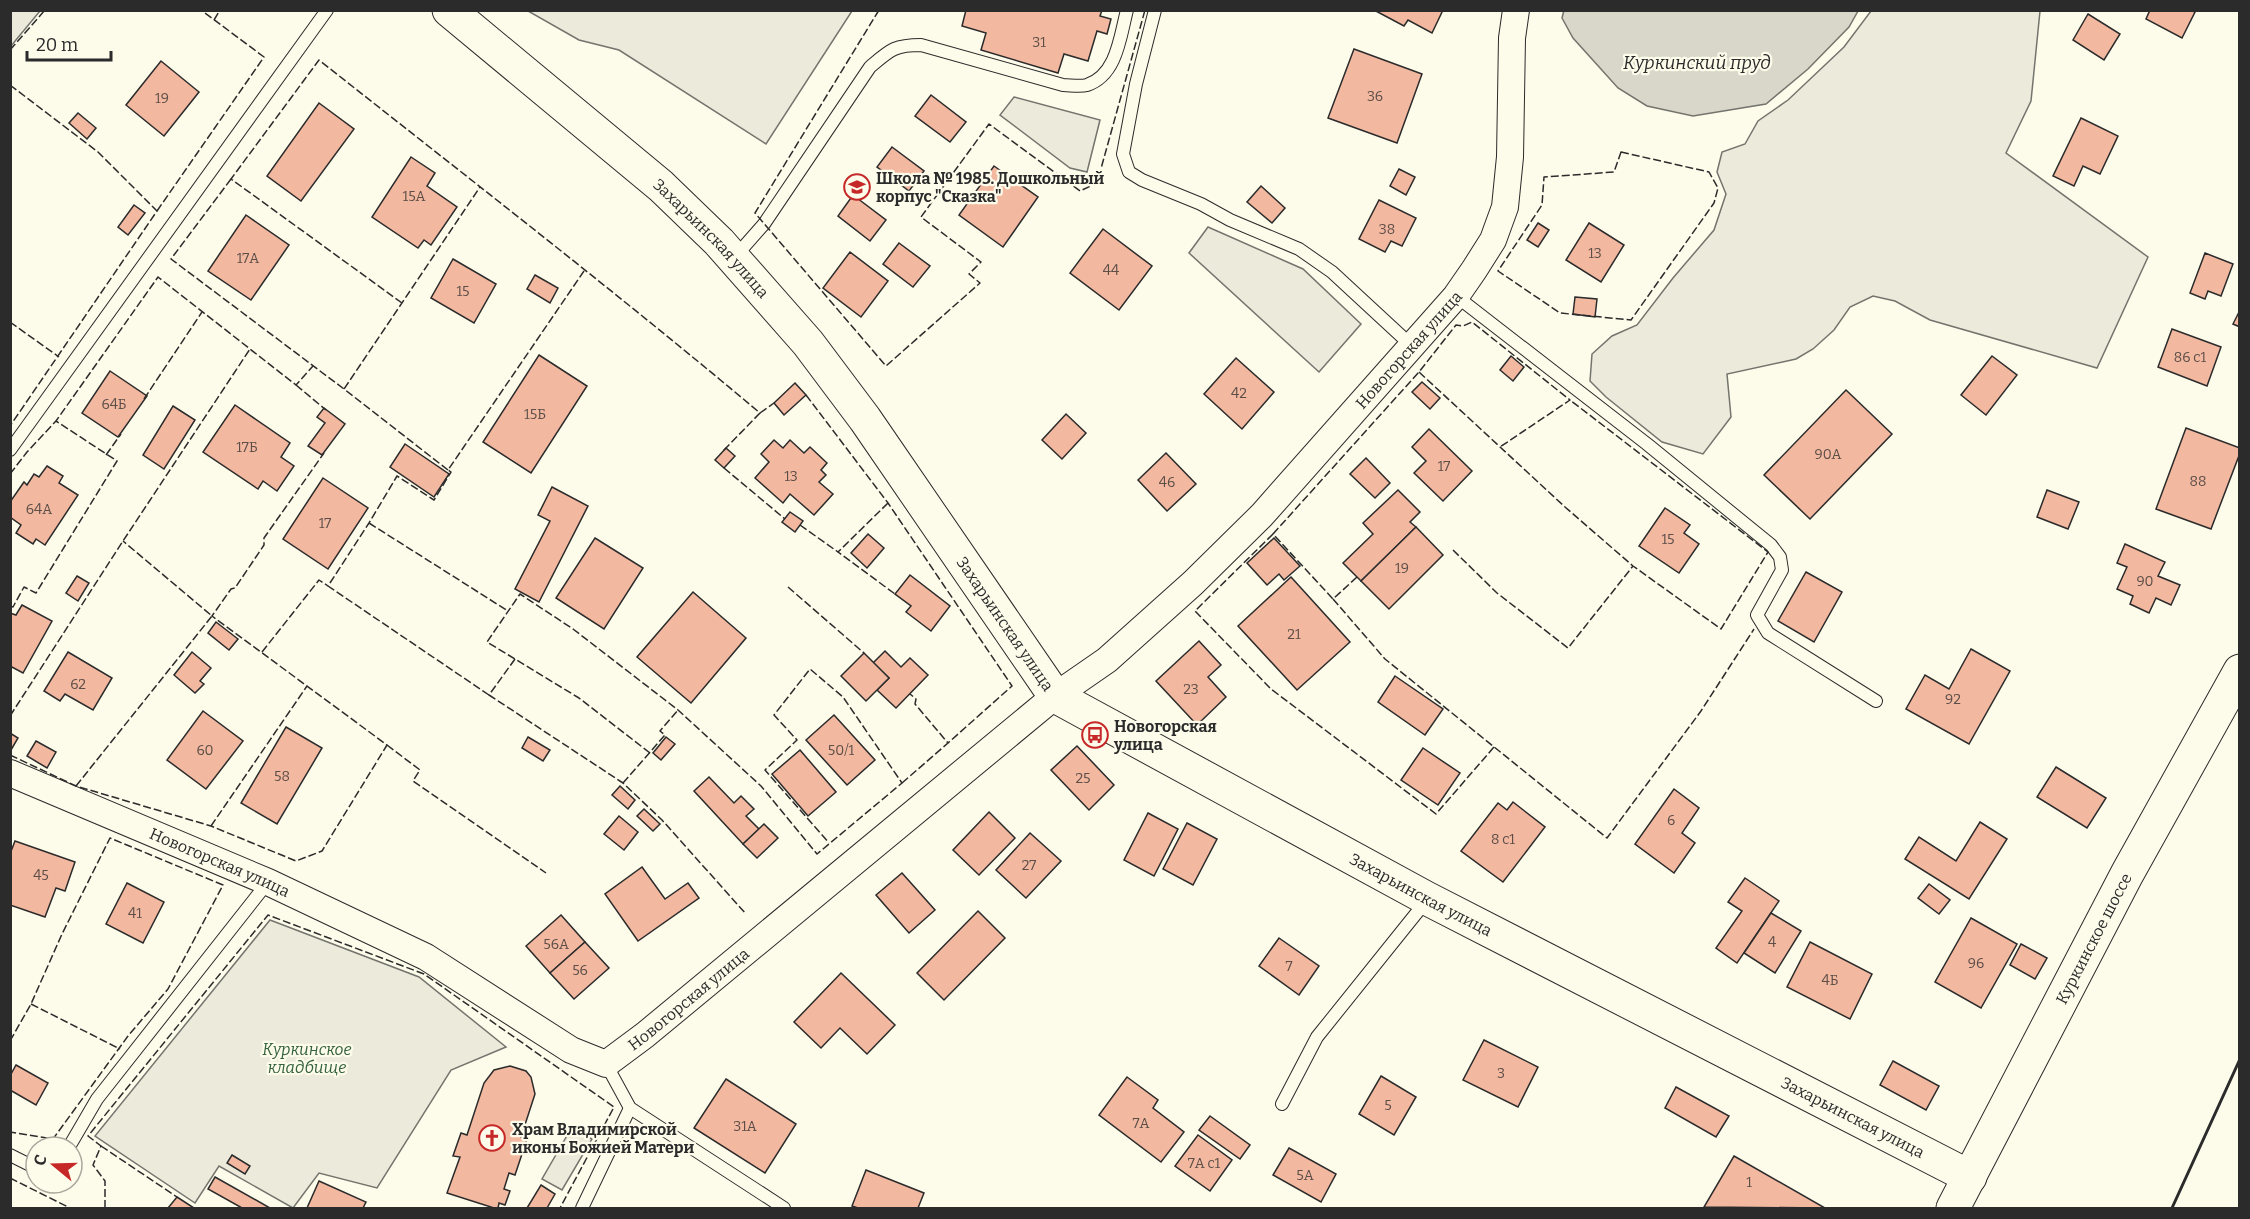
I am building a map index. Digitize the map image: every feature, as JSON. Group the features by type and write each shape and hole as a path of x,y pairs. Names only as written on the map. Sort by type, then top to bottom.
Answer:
{"street":[{"name":"Захарьинская улица","path":"449,10 661,186 733,259 808,343 865,419 1055,696 1428,899 1970,1177"},
{"name":"Новогорская улица","path":"10,773 268,882 426,957 571,1050 606,1064 645,1035 1055,696 1107,660 1201,576 1262,515 1456,296 1493,240 1505,207 1510,157 1512,38 1516,10"},
{"name":"Куркинское шоссе","path":"1953,1209 2127,874 2240,671"}],"lane":[{"path":"10,450 327,10"},
{"path":"733,259 764,224 870,67 885,54 900,45 921,45 1063,85 1085,86 1101,78 1113,62 1127,10"},
{"path":"1155,10 1123,154 1129,172 1142,180 1201,204 1230,220 1299,249 1332,272 1412,346"},
{"path":"1456,296 1647,444 1772,545 1780,557 1782,570 1757,615 1768,633 1876,701"},
{"path":"76,1135 97,1099 268,882"},
{"path":"1282,1104 1317,1037 1428,899"},
{"path":"606,1064 630,1108 784,1209"},
{"path":"582,1209 630,1108"},
{"path":"10,1155 24,1162"}],"green space":[{"path":"10,11 40,11 11,46"},
{"path":"528,11 852,11 766,144 619,50 579,40"},
{"path":"1871,11 2040,11 2031,101 2006,153 2148,257 2097,368 1930,320 1895,301 1873,296 1850,307 1834,330 1813,349 1796,359 1727,374 1731,417 1703,454 1662,442 1606,397 1590,381 1592,354 1612,336 1637,325 1714,230 1726,194 1717,172 1722,152 1745,144 1758,121 1788,100 1844,47"},
{"path":"1014,97 1100,120 1087,172 1070,168 1000,115"},
{"path":"1208,227 1303,269 1361,324 1319,372 1189,253"},
{"name":"Куркинское кладбище","path":"270,920 419,977 506,1047 451,1070 377,1188 319,1173 293,1208 219,1166 195,1203 95,1136"},
{"path":"572,1127 592,1139 562,1190 542,1179"}],"water":[{"name":"Куркинский пруд","path":"1564,10 1858,11 1849,27 1808,69 1766,104 1693,116 1647,106 1618,88 1573,38 1562,18"}],"building":[{"path":"966,10 1102,10 1100,16 1111,19 1107,34 1097,31 1088,61 1064,54 1058,73 981,50 986,33 962,26"},
{"path":"1374,10 1443,10 1432,33 1408,20 1404,26"},
{"path":"2150,10 2191,10 2195,12 2182,38 2146,19"},
{"path":"2088,14 2120,34 2104,60 2073,40"},
{"path":"1354,49 1422,74 1397,143 1328,118"},
{"path":"161,61 199,92 164,136 126,105"},
{"path":"931,95 966,122 950,142 915,116"},
{"path":"319,103 354,129 301,201 267,176"},
{"path":"78,113 96,128 87,139 69,123"},
{"path":"2081,118 2118,136 2100,174 2083,166 2074,186 2053,176"},
{"path":"892,147 924,171 909,191 877,167"},
{"path":"411,157 435,173 427,186 457,207 431,245 424,240 418,248 372,217"},
{"path":"994,166 1038,197 1003,247 959,215"},
{"path":"1399,169 1415,177 1406,195 1390,186"},
{"path":"1261,186 1285,208 1272,223 1247,202"},
{"path":"853,195 886,220 870,241 838,216"},
{"path":"1379,200 1416,218 1402,246 1391,241 1385,252 1359,239"},
{"path":"134,205 145,213 128,235 118,227"},
{"path":"246,215 289,245 251,300 208,271"},
{"path":"1538,223 1549,230 1538,247 1527,240"},
{"path":"1589,223 1624,245 1601,282 1566,260"},
{"path":"1103,229 1152,266 1119,310 1070,273"},
{"path":"899,243 930,266 913,287 883,264"},
{"path":"850,252 888,281 861,317 823,288"},
{"path":"2205,253 2233,264 2221,296 2208,291 2205,299 2190,293"},
{"path":"453,259 496,284 474,323 431,298"},
{"path":"535,275 558,288 550,303 527,289"},
{"path":"1575,297 1597,299 1595,317 1573,314"},
{"path":"2240,310 2240,327 2233,324"},
{"path":"2172,329 2221,347 2207,386 2158,367"},
{"path":"539,355 587,386 531,473 483,442"},
{"path":"1511,356 1524,367 1513,381 1500,370"},
{"path":"1992,356 2017,375 1986,415 1961,395"},
{"path":"1236,358 1274,392 1242,429 1204,394"},
{"path":"110,371 147,396 118,437 82,413"},
{"path":"1422,382 1440,398 1430,409 1412,392"},
{"path":"795,383 806,395 784,415 774,403"},
{"path":"1846,390 1892,434 1810,519 1764,475"},
{"path":"235,405 290,443 281,457 294,466 277,491 263,481 258,489 203,452"},
{"path":"173,406 195,420 164,469 143,455"},
{"path":"324,408 345,424 322,455 308,446 325,423 317,417"},
{"path":"1066,414 1086,433 1062,459 1042,440"},
{"path":"2186,428 2240,448 2211,529 2156,509"},
{"path":"1429,429 1472,471 1443,501 1414,473 1426,461 1412,447"},
{"path":"774,440 783,448 790,440 804,453 810,447 827,463 821,470 826,475 819,482 833,494 814,515 790,494 783,503 755,478 769,462 761,454"},
{"path":"405,444 449,474 434,497 390,467"},
{"path":"726,448 735,456 724,468 715,460"},
{"path":"1166,453 1196,484 1167,511 1138,480"},
{"path":"1366,458 1390,483 1375,498 1350,474"},
{"path":"47,466 63,476 59,483 78,495 45,545 36,539 33,544 16,533 21,525 10,517 10,502 24,482 27,485 34,474 39,477"},
{"path":"323,478 368,508 328,569 283,539"},
{"path":"552,487 588,506 539,602 515,589 550,521 538,515"},
{"path":"1398,490 1420,512 1410,522 1416,527 1361,581 1343,563 1373,534 1363,523"},
{"path":"2047,490 2079,502 2068,529 2037,517"},
{"path":"1665,508 1690,525 1684,533 1699,544 1679,573 1639,546"},
{"path":"790,512 803,521 795,532 782,522"},
{"path":"1416,527 1443,555 1389,609 1361,581"},
{"path":"868,534 884,548 867,568 851,553"},
{"path":"595,538 643,568 604,629 556,598"},
{"path":"1274,538 1300,566 1284,580 1279,574 1267,585 1247,563"},
{"path":"2125,544 2165,562 2158,576 2180,585 2171,605 2156,598 2149,613 2130,604 2133,596 2117,589 2127,567 2117,563"},
{"path":"1806,572 1842,592 1814,642 1778,621"},
{"path":"910,575 950,606 931,631 906,612 911,606 895,594"},
{"path":"77,576 89,583 78,601 66,593"},
{"path":"1291,577 1350,642 1297,690 1238,626"},
{"path":"693,592 746,638 691,703 637,657"},
{"path":"22,605 52,621 23,673 10,666 10,613 16,615"},
{"path":"216,622 238,639 229,650 208,633"},
{"path":"1199,641 1221,665 1208,677 1226,697 1197,725 1156,681"},
{"path":"1971,649 2010,671 1969,744 1906,709 1925,675 1949,689"},
{"path":"885,651 901,667 910,658 928,675 896,708 877,690 889,678 873,663"},
{"path":"68,652 112,678 93,710 65,694 60,701 44,691"},
{"path":"192,652 211,668 200,681 204,684 195,693 174,675"},
{"path":"864,653 889,678 866,701 841,676"},
{"path":"1395,676 1443,709 1425,735 1378,702"},
{"path":"203,711 243,741 206,789 167,760"},
{"path":"834,715 875,760 847,785 806,740"},
{"path":"286,727 322,748 277,824 241,803"},
{"path":"10,733 18,738 11,750 10,749"},
{"path":"528,737 550,750 543,761 522,748"},
{"path":"666,737 675,744 661,760 653,753"},
{"path":"36,741 56,752 47,768 27,756"},
{"path":"1077,746 1114,785 1089,810 1051,770"},
{"path":"1423,748 1460,773 1438,805 1401,780"},
{"path":"800,750 836,792 808,816 772,774"},
{"path":"2056,767 2106,798 2087,828 2037,797"},
{"path":"709,777 734,803 741,796 754,809 746,816 759,829 743,844 694,791"},
{"path":"620,786 635,800 628,809 612,795"},
{"path":"1674,789 1699,808 1682,833 1695,843 1674,873 1635,844"},
{"path":"1513,802 1545,827 1503,882 1461,851 1498,803 1507,810"},
{"path":"644,809 660,824 653,831 637,816"},
{"path":"989,812 1015,838 979,875 953,850"},
{"path":"1148,813 1178,829 1154,876 1124,860"},
{"path":"619,816 638,832 624,850 604,834"},
{"path":"1980,822 2007,839 1969,899 1905,859 1919,837 1956,861"},
{"path":"1187,823 1217,839 1193,885 1163,869"},
{"path":"764,824 778,838 757,858 743,844"},
{"path":"1030,833 1061,861 1026,898 996,870"},
{"path":"15,841 75,862 65,891 56,888 45,917 10,905 10,854"},
{"path":"642,867 665,899 688,883 699,898 638,941 605,894"},
{"path":"902,873 935,910 909,933 876,895"},
{"path":"1745,878 1779,901 1737,963 1716,948 1742,911 1728,902"},
{"path":"127,883 164,902 143,943 106,924"},
{"path":"1929,884 1950,900 1939,914 1918,898"},
{"path":"978,911 1005,938 944,1000 917,973"},
{"path":"1771,913 1801,931 1775,973 1744,953"},
{"path":"561,915 585,942 550,973 526,946"},
{"path":"1971,918 2017,944 1981,1008 1935,982"},
{"path":"1279,938 1319,966 1299,995 1259,966"},
{"path":"585,942 609,968 574,999 550,973"},
{"path":"1810,942 1872,974 1850,1019 1787,987"},
{"path":"2021,944 2047,958 2035,979 2010,965"},
{"path":"841,973 895,1025 867,1054 840,1028 821,1048 794,1022"},
{"path":"1484,1040 1538,1067 1518,1107 1463,1080"},
{"path":"1893,1061 1939,1086 1926,1110 1880,1085"},
{"path":"16,1065 48,1083 36,1105 10,1090 10,1076"},
{"name":"Храм Владимирской иконы Божией Матери","path":"510,1066 526,1071 531,1077 535,1094 521,1137 527,1139 515,1175 509,1173 504,1189 510,1191 505,1205 499,1203 498,1208 494,1208 447,1193 460,1157 453,1156 461,1133 467,1135 484,1083 494,1070"},
{"path":"1381,1076 1416,1097 1394,1135 1359,1114"},
{"path":"1127,1077 1158,1100 1153,1108 1184,1132 1161,1162 1099,1115"},
{"path":"726,1079 796,1124 765,1173 694,1128"},
{"path":"1676,1087 1729,1116 1716,1137 1665,1108"},
{"path":"1210,1116 1250,1145 1240,1159 1199,1130"},
{"path":"1198,1135 1232,1160 1210,1191 1175,1166"},
{"path":"1289,1148 1336,1174 1321,1202 1273,1175"},
{"path":"232,1155 250,1166 245,1174 227,1163"},
{"path":"1734,1156 1825,1208 1704,1207"},
{"path":"866,1170 924,1193 918,1208 858,1208 852,1206"},
{"path":"215,1177 270,1208 242,1208 208,1189"},
{"path":"319,1181 366,1202 363,1208 307,1208"},
{"path":"541,1185 555,1194 547,1208 527,1208"},
{"path":"177,1197 194,1208 168,1208"}],"fence":[{"path":"10,50 45,10"},
{"path":"157,211 264,57 201,10"},
{"path":"214,20 220,10"},
{"path":"879,10 755,213 886,366 980,283 969,274 981,262 921,217 989,124 1080,191 1097,183 1145,10"},
{"path":"402,303 231,179 319,60 596,279 760,413 723,451"},
{"path":"10,85 98,152 157,211 10,426"},
{"path":"1621,152 1709,172 1718,188 1714,203 1631,320 1560,313 1498,271 1542,205 1544,177 1614,172 1621,152"},
{"path":"231,179 171,259 344,389"},
{"path":"448,470 344,389 480,187"},
{"path":"489,695 328,586 397,476 434,500 451,472 448,470 584,271"},
{"path":"10,606 13,607 24,587 36,593 117,461 56,421 158,277 296,385 313,366"},
{"path":"144,399 202,312"},
{"path":"10,322 59,357"},
{"path":"1357,577 1333,599 1273,534 1419,372 1456,325 1463,326 1472,322 1570,400 1500,447"},
{"path":"10,716 250,349"},
{"path":"1419,372 1565,507 1633,566 1721,629 1768,552 1570,400"},
{"path":"296,385 326,410"},
{"path":"806,395 888,503 1012,686 948,743"},
{"path":"760,413 774,403"},
{"path":"10,474 56,421"},
{"path":"106,455 121,434"},
{"path":"10,755 76,786 211,826 296,861 322,851 387,745 212,616 231,589 235,588 264,545 264,538 324,453"},
{"path":"724,468 785,519"},
{"path":"888,503 838,552 895,594"},
{"path":"369,523 508,611"},
{"path":"800,525 838,552"},
{"path":"1273,534 1195,611 1271,689 1436,814 1494,747"},
{"path":"76,786 212,616 123,541"},
{"path":"1453,550 1497,593 1568,648 1633,566"},
{"path":"262,652 319,580 328,586"},
{"path":"788,587 864,653"},
{"path":"650,753 579,698 487,642 520,594 573,629 678,710 761,786 817,854 902,783 843,697 810,669 774,715 797,740 765,770 829,843"},
{"path":"1333,599 1385,659 1607,838 1701,711 1754,629"},
{"path":"515,659 489,695 623,783 662,820 746,914"},
{"path":"211,826 307,686"},
{"path":"902,783 948,743 915,704 916,699 910,694"},
{"path":"623,783 665,735 660,731 678,710"},
{"path":"387,745 420,770 413,781 546,873"},
{"path":"10,1041 31,1004 62,934 110,838 223,885 168,989 128,1036 53,1139 10,1132"},
{"path":"105,1208 105,1181 93,1165 101,1146 88,1136 268,915 424,974 614,1107 560,1208"},
{"path":"31,1004 120,1049"},
{"path":"101,1146 177,1197"},
{"path":"10,1178 70,1208"}],"wall":[{"path":"2172,1208 2240,1059"}],"place":[{"name":"Школа № 1985. Дошкольный корпус \"Сказка\"","path":"857,187"},
{"name":"Новогорская улица","path":"1095,735"},
{"name":"Храм Владимирской иконы Божией Матери","path":"492,1138"}]}
